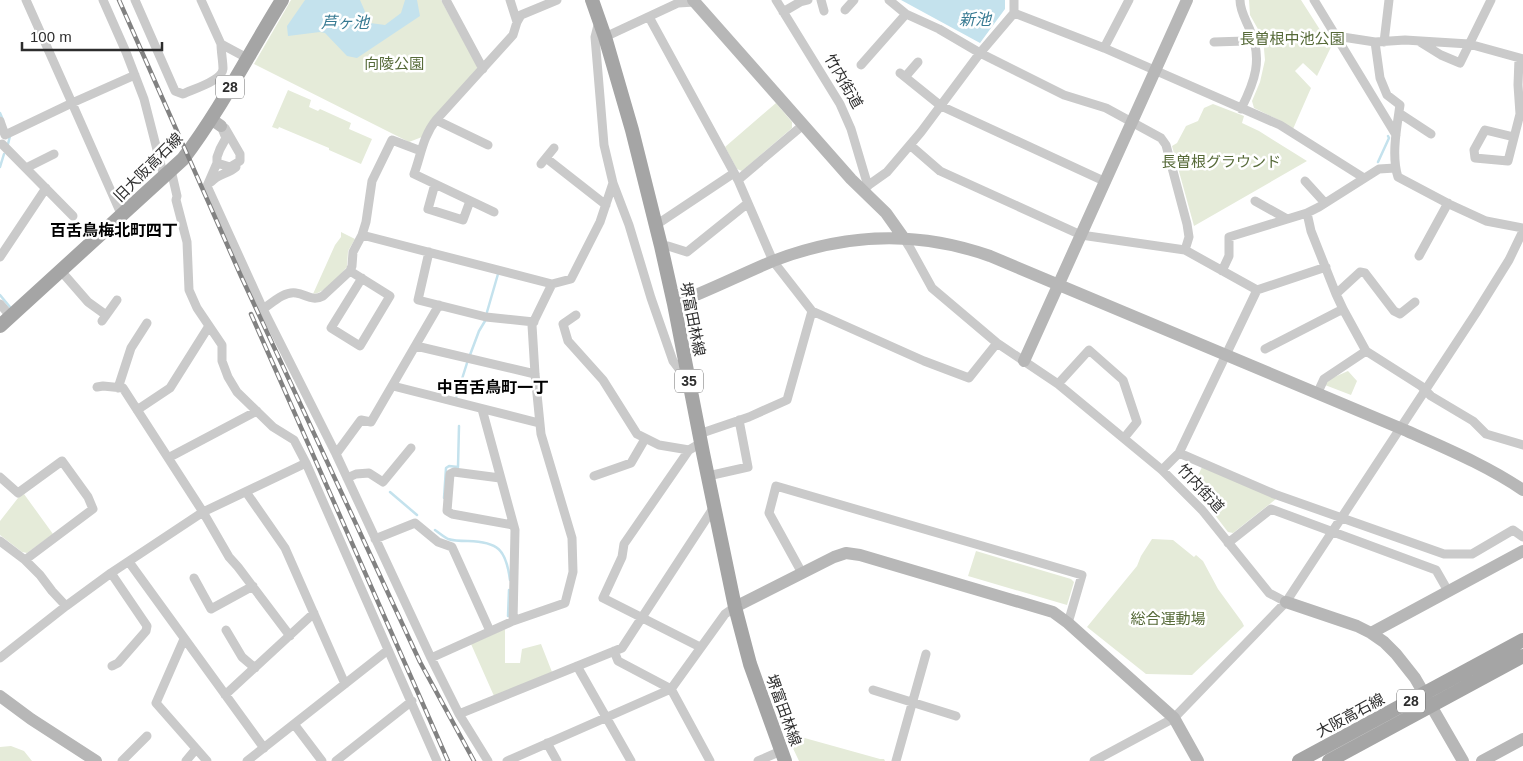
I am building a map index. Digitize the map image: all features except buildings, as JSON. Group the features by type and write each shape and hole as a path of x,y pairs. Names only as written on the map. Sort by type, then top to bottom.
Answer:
{"main road":[{"name":"旧大阪高石線","path":"5,322 168,174 216,122 246,58 282,0"},
{"name":"堺富田林線","path":"592,0 605,37 632,130 662,246 689,382 696,442 708,476 735,607 750,664 783,756"},
{"name":"大阪高石線","path":"1329,761 1523,640"},
{"name":"大阪高石線","path":"1299,761 1523,656"}],"street":[{"path":"26,0 122,216"},
{"path":"103,0 135,75 177,196 176,200 186,242 190,290 197,308 222,344 222,361 228,377 237,392 272,426 294,440 306,463 436,758 426,761"},
{"path":"135,0 175,91 183,94 216,79 223,70 220,44 201,0"},
{"path":"446,0 483,69"},
{"path":"510,0 517,22"},
{"name":"竹内街道","path":"776,0 840,104 851,129 866,188"},
{"path":"783,12 800,2 808,0"},
{"path":"821,0 824,11"},
{"path":"845,10 854,0"},
{"path":"888,0 906,14 940,29 980,53 1064,95 1106,108 1133,121 1161,138 1166,145 1188,231 1189,237 1185,250"},
{"path":"866,188 887,172 941,106 980,53 1014,13 1014,0"},
{"path":"1104,48 1129,0"},
{"path":"1024,361 1187,0"},
{"path":"1240,0 1243,16 1256,44 1257,62 1254,81 1241,109"},
{"path":"1314,0 1396,134"},
{"path":"1094,761 1174,718 1286,602 1426,391 1509,260 1523,229 1486,220 1398,177 1395,168 1396,134 1400,104 1388,95 1380,78 1380,42 1389,0"},
{"path":"1418,41 1441,55 1460,63 1491,0"},
{"path":"494,212 414,174 430,127 513,35 521,15 553,1"},
{"path":"605,37 678,3 694,1 851,179 866,188 902,237"},
{"path":"1014,13 1104,48 1280,125 1364,178"},
{"path":"862,65 906,14"},
{"path":"649,18 736,177 773,261 812,311 924,362 969,378 997,343"},
{"path":"599,21 594,37 604,145 613,183 629,225 651,298 673,361 689,382"},
{"path":"1336,36 1380,42 1404,40 1469,44 1521,59 1518,86 1521,114 1508,161 1475,158 1474,150 1485,130 1514,137"},
{"path":"1214,42 1254,40"},
{"path":"220,44 246,58"},
{"path":"918,62 903,75 941,106 1106,182"},
{"path":"73,216 26,168 1,148 2,128 72,104 135,75"},
{"path":"1399,113 1431,134"},
{"path":"436,120 488,145"},
{"path":"207,186 217,176 234,170 240,161 240,154 235,143 226,129 216,122"},
{"path":"216,122 226,138 220,149 217,163 207,186 263,309 336,454 431,658 460,714 488,761"},
{"path":"656,224 736,177 803,125"},
{"path":"263,309 285,295 295,292 311,298 318,298 350,271 353,252 366,222 372,180 392,140 421,151"},
{"path":"910,145 940,171 1081,235 1185,250 1257,290"},
{"path":"554,148 543,161 606,205"},
{"path":"26,168 54,154"},
{"path":"217,163 230,167 240,161"},
{"path":"1222,271 1229,256 1229,237 1306,213 1326,203 1379,169 1395,168"},
{"path":"1305,181 1326,203"},
{"path":"362,235 552,284 571,279 600,222 613,183"},
{"path":"435,184 428,209 463,220 470,201"},
{"path":"0,257 46,188"},
{"path":"1255,201 1287,219"},
{"path":"662,246 686,252 748,203"},
{"path":"1419,256 1448,203"},
{"path":"1306,213 1311,231 1336,294 1366,351 1421,386 1431,396 1473,421 1486,434 1523,445"},
{"path":"674,304 773,261 818,247 846,241 902,237 949,244 974,251 1400,428 1469,458 1523,490"},
{"name":"竹内街道","path":"902,237 932,288 997,343 1058,384 1162,470 1202,510 1269,593 1286,602 1357,626 1384,642 1415,678 1463,761"},
{"path":"429,252 418,300 486,317 534,322"},
{"path":"1162,470 1179,453 1257,290 1326,267"},
{"path":"61,271 104,318 117,300"},
{"path":"350,271 362,278 390,296 360,346 331,328 362,278"},
{"path":"1336,294 1360,272 1365,273 1394,311 1400,314 1415,302"},
{"path":"431,658 513,621 565,603 572,572 572,538 539,423 532,325 552,284"},
{"path":"0,304 5,322"},
{"path":"336,454 361,420 371,422 438,305"},
{"path":"1265,349 1343,309"},
{"path":"576,316 563,324 568,341 603,380 637,434 659,445 696,442 739,420 787,400 812,311"},
{"path":"118,388 131,348 147,323"},
{"path":"137,410 170,388 209,326"},
{"path":"416,346 535,374"},
{"path":"1058,384 1089,350 1123,380 1137,422 1124,438"},
{"path":"1317,394 1324,378 1366,351"},
{"path":"392,386 539,423"},
{"path":"97,387 123,388 203,512 229,557 290,636"},
{"path":"482,409 514,530 513,621"},
{"path":"168,458 257,411"},
{"path":"708,476 748,467 739,420"},
{"path":"594,476 632,463 645,438"},
{"path":"696,442 624,544 622,557 603,598 700,647"},
{"path":"347,478 369,472 383,482 411,448"},
{"path":"1179,453 1274,494 1444,554 1472,554 1513,530 1523,537"},
{"path":"0,477 18,493 62,461 88,497 93,509 25,560"},
{"path":"0,658 66,606 203,512 306,463"},
{"path":"500,478 454,472 450,474 447,511 452,514 513,525"},
{"path":"802,573 769,513 776,486 1082,575 1068,623"},
{"path":"246,492 285,548 345,684"},
{"path":"460,714 622,648 714,507"},
{"path":"1228,543 1271,509 1436,570 1448,592"},
{"path":"376,539 415,523 438,542 452,547 490,631"},
{"path":"0,541 25,560 66,606"},
{"path":"1371,633 1523,551"},
{"path":"507,761 671,689 725,614 802,573 846,553 1052,612 1068,623 1174,718 1198,761"},
{"path":"129,562 264,748"},
{"path":"111,574 147,626 146,631 118,663 112,666"},
{"path":"194,578 211,609 252,586"},
{"path":"225,695 314,613"},
{"path":"226,630 242,657 255,668"},
{"path":"184,639 156,703 206,761"},
{"path":"247,761 388,650"},
{"path":"614,651 618,661 671,689 710,761"},
{"path":"896,761 926,654"},
{"path":"577,666 630,761"},
{"path":"873,690 956,716"},
{"path":"0,696 31,719 96,761"},
{"path":"336,761 412,701"},
{"path":"294,724 322,761"},
{"path":"122,761 147,736"},
{"path":"1482,761 1523,739"},
{"path":"547,743 557,761"},
{"path":"186,761 196,749"},
{"path":"758,761 783,756"}],"green space":[{"name":"向陵公園","path":"291,0 441,0 477,66 477,71 422,137 409,142 254,64"},
{"name":"長曽根中池公園","path":"1249,0 1301,0 1331,47 1317,76 1303,63 1295,71 1311,88 1293,129 1254,108 1252,101 1260,82 1265,60 1263,38 1250,15"},
{"path":"288,90 311,100 309,107 318,111 320,109 351,123 349,129 372,139 361,164 279,127 278,129 272,127"},
{"path":"776,103 792,122 792,128 742,171 737,169 725,147"},
{"name":"長曽根グラウンド","path":"1213,104 1244,116 1242,123 1259,131 1307,161 1194,226 1172,146 1177,143 1186,126 1198,121 1204,108"},
{"path":"341,232 355,239 348,251 347,267 328,287 313,294 335,245 341,237"},
{"path":"1348,371 1357,381 1351,395 1325,385 1330,379"},
{"path":"1202,467 1276,499 1233,533 1228,532 1208,506 1191,489"},
{"path":"24,494 53,534 27,553 22,552 0,535 0,521 18,498"},
{"name":"総合運動場","path":"1152,539 1173,540 1194,557 1196,555 1203,561 1218,589 1244,626 1192,675 1146,674 1087,627 1137,566"},
{"path":"976,551 1071,579 1074,582 1067,605 968,576"},
{"path":"505,629 505,663 520,663 522,649 541,644 552,672 494,696 471,644"},
{"path":"801,737 884,759 885,761 799,761 790,742"},
{"path":"11,746 24,751 32,761 0,761 0,747"}],"water":[{"name":"芦ヶ池","path":"305,0 360,0 370,23 385,25 401,13 405,0 417,0 420,16 357,58 347,56 325,33 288,36 287,26"},
{"name":"新池","path":"901,0 1005,0 1005,9 980,43"}],"waterway":[{"path":"0,113 3,120"},
{"path":"8,144 10,136"},
{"path":"1378,162 1389,138 1388,136"},
{"path":"0,167 4,154"},
{"path":"487,312 498,274"},
{"path":"0,295 10,307"},
{"path":"470,355 485,321"},
{"path":"456,398 467,363"},
{"path":"444,498 446,468 449,466 458,467 459,426"},
{"path":"390,492 417,515"},
{"path":"435,530 450,540 487,543 499,549 506,561 510,580"},
{"path":"508,616 509,590"}],"railway":[{"path":"119,0 241,276 420,662 474,761"},
{"path":"251,314 448,761"}],"district":[{"name":"百舌鳥梅北町四丁","path":"114,230"},
{"name":"中百舌鳥町一丁","path":"493,387"}]}
